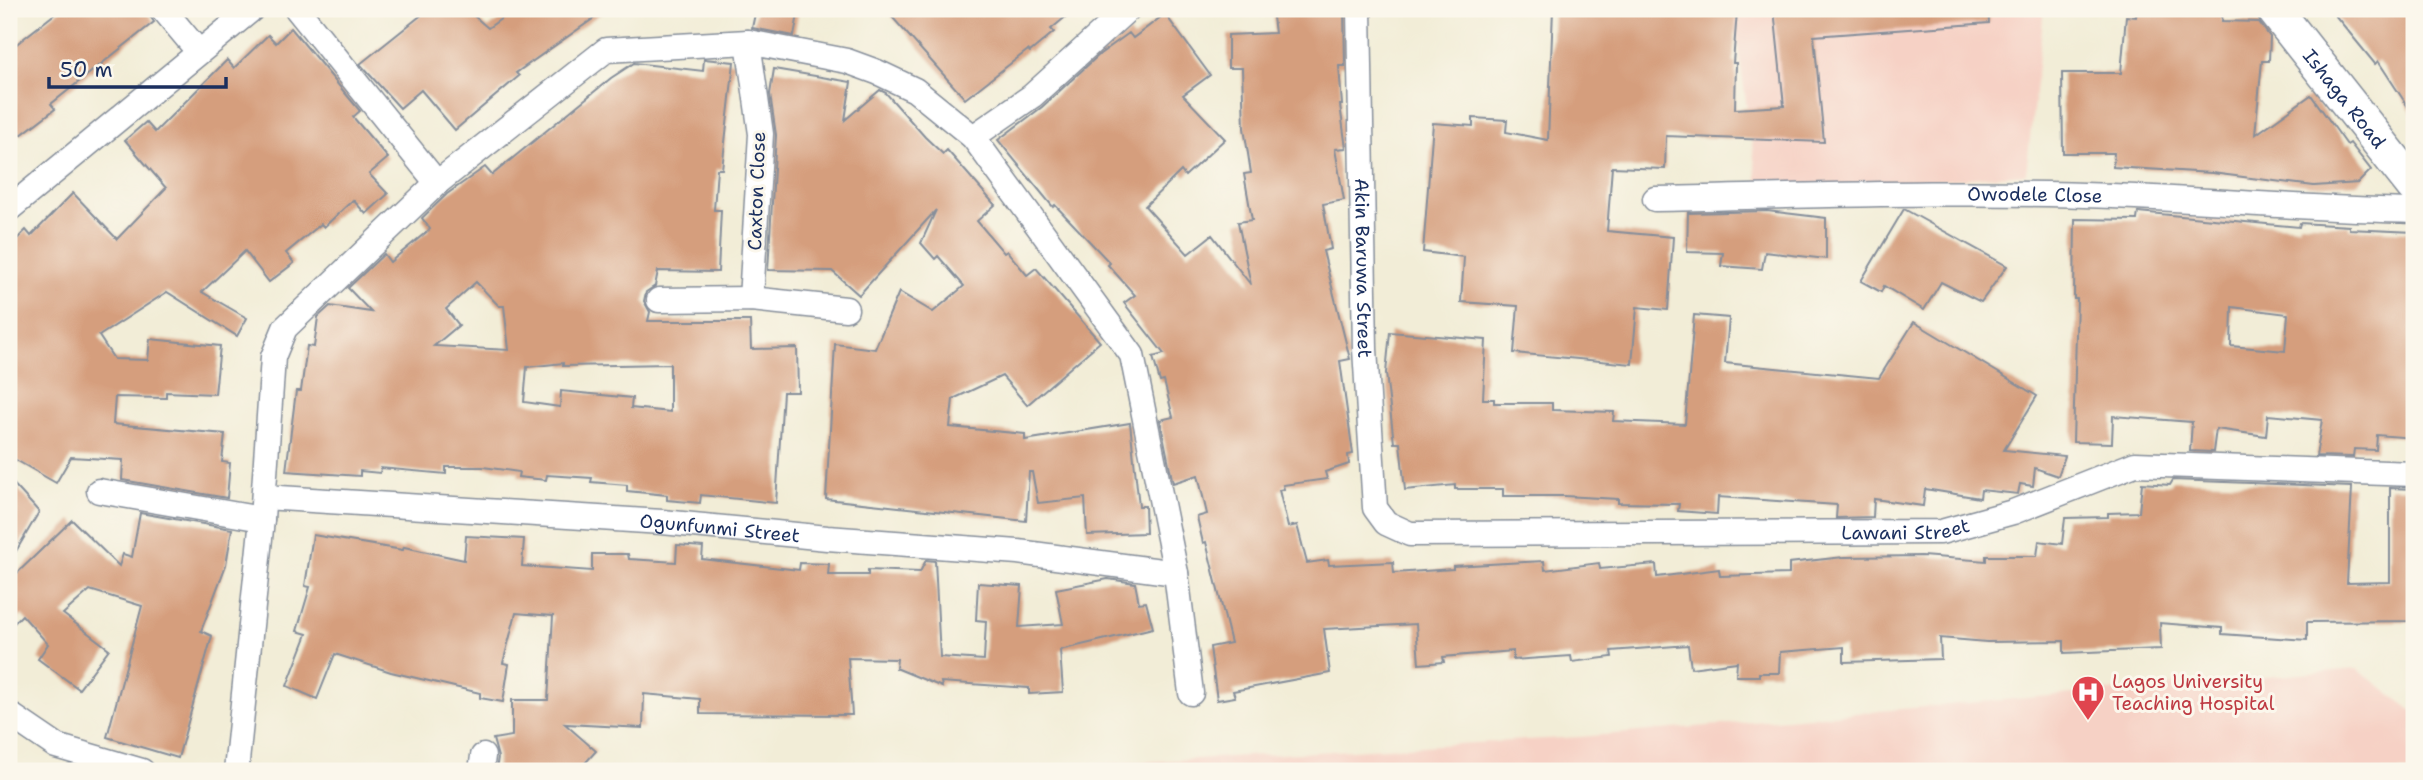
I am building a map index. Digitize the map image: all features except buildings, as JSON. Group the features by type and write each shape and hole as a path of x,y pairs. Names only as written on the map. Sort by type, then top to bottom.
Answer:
{"main road":[{"name":"Ishaga Road","path":"2274,9 2414,186"},
{"name":"Ishaga Road","path":"2298,9 2414,152"}],"street":[{"path":"163,9 198,51"},
{"path":"9,209 252,9"},
{"path":"297,9 437,183"},
{"path":"973,137 1031,96 1128,9"},
{"name":"Akin Baruwa Street","path":"1359,9 1365,349 1375,508 1387,523"},
{"path":"236,771 263,508 273,357 285,328 437,183 606,50 748,41 847,61 915,90 973,137 1132,355 1176,573 1191,693"},
{"name":"Caxton Close","path":"748,41 761,134 751,299"},
{"name":"Owodele Close","path":"1655,199 1947,193 2113,196 2302,209 2414,211"},
{"path":"659,300 751,299 846,309"},
{"name":"Lawani Street","path":"1387,523 1410,534 1941,532 2013,512 2135,464 2414,474"},
{"name":"Ogunfunmi Street","path":"99,491 263,508 662,522 1017,552 1176,573"},
{"path":"9,714 56,746 142,771"}],"shaded area":[{"path":"1733,9 2044,9 2026,174 1759,194"},
{"name":"Lagos University Teaching Hospital","path":"2357,669 2414,712 2414,771 984,771 1581,737"}],"place":[{"name":"Lagos University Teaching Hospital","path":"2088,722"}]}
